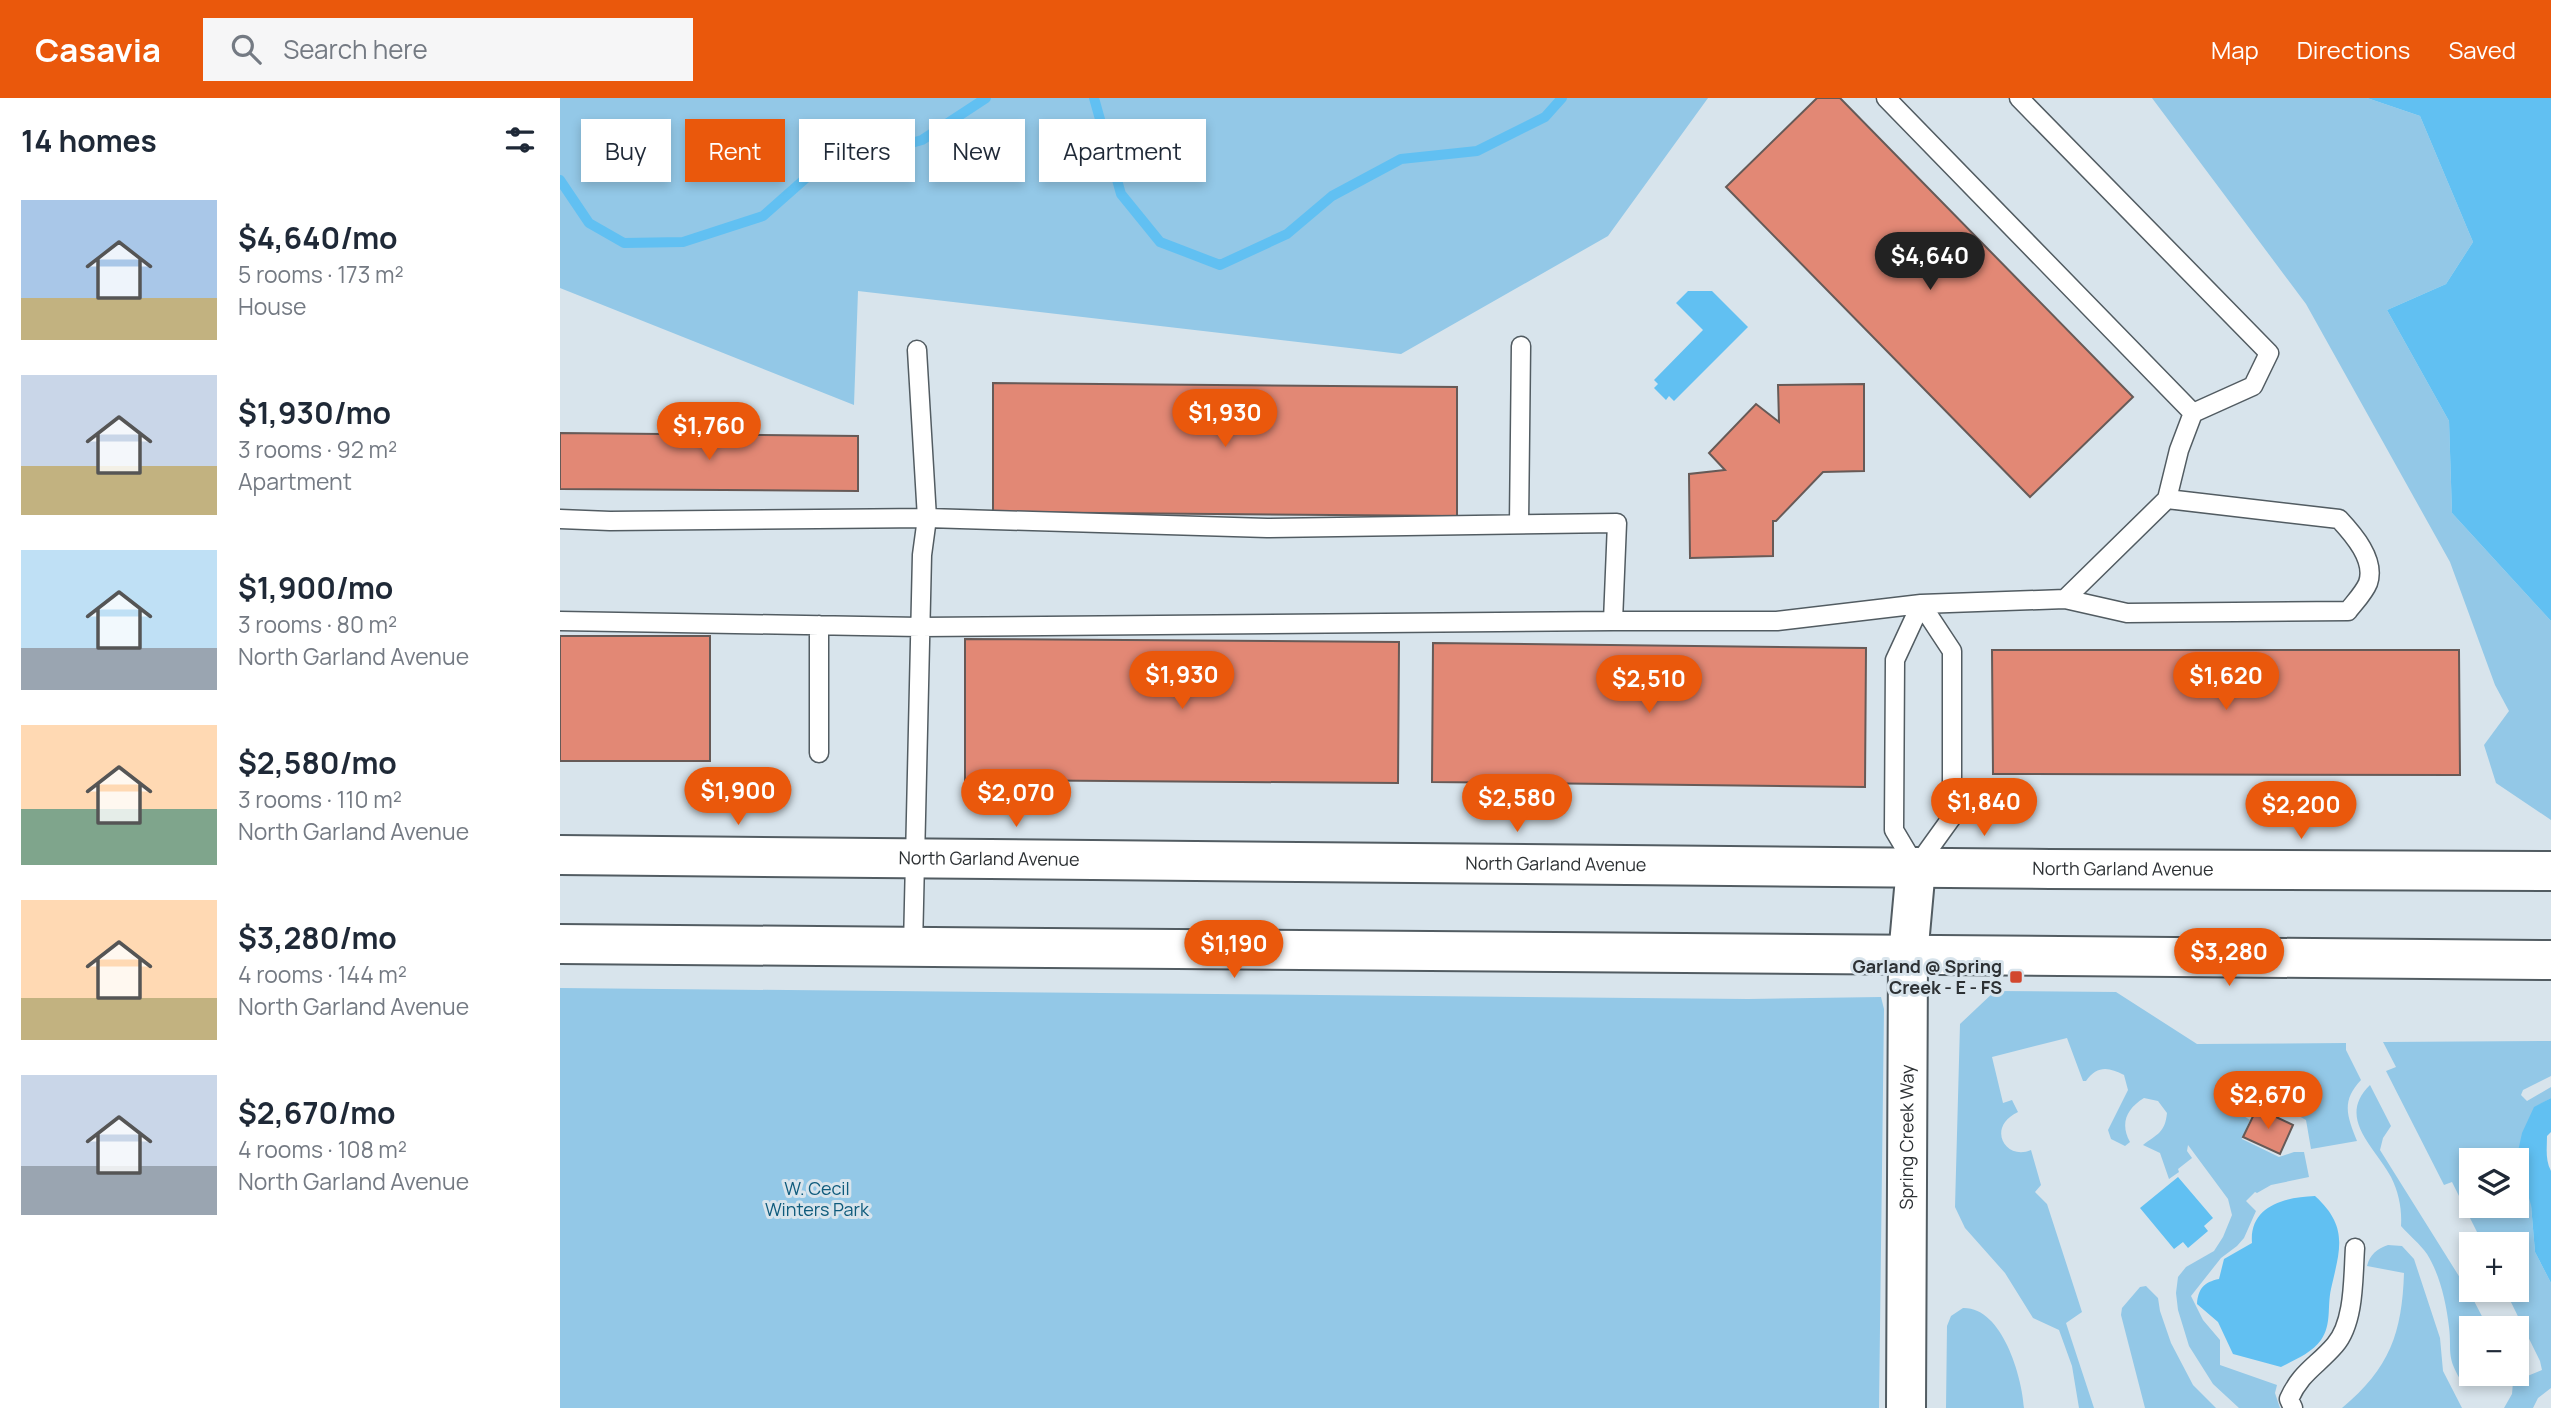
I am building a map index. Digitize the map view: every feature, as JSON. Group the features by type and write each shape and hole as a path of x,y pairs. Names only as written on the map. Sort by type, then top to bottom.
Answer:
{"main road":[{"name":"North Garland Avenue","path":"560,855 2551,872"},
{"name":"Spring Creek Way","path":"1906,1408 1908,956 1916,867"},
{"path":"560,944 2551,960"}],"lane":[{"path":"1886,98 2193,413"},
{"path":"2019,98 2269,353 2253,386 2193,413 2179,450 2167,499 2065,598"},
{"path":"1518,524 1521,346"},
{"path":"913,947 922,555 927,518 917,350"},
{"path":"560,621 920,627 1777,621 1921,604 2065,598 2127,613 2348,611 2368,582 2367,559 2355,537 2339,519 2167,499"},
{"path":"560,519 610,521 927,518 1267,528 1617,523 1613,621"},
{"path":"1921,604 1952,652 1952,817 1916,867 1894,830 1895,660 1921,604"},
{"path":"819,625 819,753"},
{"path":"2293,1408 2289,1399 2297,1381 2337,1343 2352,1304 2355,1248"}],"green space":[{"path":"560,98 1708,98 1608,236 1401,354 858,291 854,405 560,288"},
{"path":"2152,98 2367,98 2420,116 2473,242 2446,284 2387,310 2449,421 2452,513 2551,621 2551,820 2496,783 2484,745 2509,711 2495,685 2450,562 2306,304"},
{"name":"W. Cecil Winters Park","path":"560,988 1748,999 1881,997 1884,1009 1879,1408 560,1408"},
{"path":"1995,991 2116,992 2197,1044 2346,1043 2346,1050 2361,1080 2348,1102 2349,1116 2357,1141 2311,1149 2306,1120 2296,1112 2261,1096 2247,1096 2239,1113 2250,1120 2242,1139 2279,1157 2304,1152 2309,1177 2271,1185 2255,1192 2246,1201 2256,1211 2244,1238 2221,1258 2191,1296 2203,1320 2220,1340 2220,1365 2277,1385 2275,1393 2280,1408 2239,1408 2213,1384 2189,1346 2178,1310 2178,1277 2186,1267 2214,1251 2223,1237 2232,1215 2228,1199 2188,1145 2187,1151 2192,1158 2169,1179 2160,1153 2143,1145 2160,1132 2164,1125 2167,1113 2158,1101 2144,1098 2129,1112 2125,1129 2130,1142 2125,1146 2111,1139 2108,1130 2128,1090 2124,1075 2104,1069 2094,1072 2083,1081 2067,1038 1992,1057 2003,1103 2012,1100 2018,1112 2008,1118 2003,1126 2003,1141 2014,1151 2031,1150 2041,1185 2035,1192 2047,1204 2082,1312 2066,1323 2094,1408 2079,1408 2072,1366 2059,1330 2033,1318 2005,1273 1965,1228 1955,1207 1960,1024"},
{"path":"2551,1041 2551,1076 2523,1090 2521,1095 2527,1101 2551,1087 2551,1098 2534,1108 2531,1205 2535,1252 2551,1283 2551,1388 2538,1398 2533,1408 2504,1408 2512,1394 2513,1386 2529,1386 2529,1375 2542,1370 2529,1339 2529,1316 2518,1316 2511,1302 2529,1302 2529,1232 2477,1232 2470,1218 2529,1218 2529,1148 2459,1148 2459,1196 2452,1182 2444,1185 2386,1071 2396,1067 2383,1042"},
{"path":"2370,1085 2391,1126 2383,1138 2380,1150 2459,1276 2459,1302 2475,1302 2482,1316 2459,1316 2459,1377 2451,1358 2446,1308 2436,1271 2424,1250 2401,1226 2394,1183 2357,1121 2360,1097"},
{"path":"2388,1245 2402,1246 2414,1259 2440,1338 2443,1371 2462,1408 2342,1408 2382,1364 2396,1332 2404,1273 2367,1266 2374,1252"},
{"path":"2146,1286 2158,1298 2171,1343 2193,1385 2216,1408 2145,1408 2121,1315 2122,1308 2140,1287"},
{"path":"1963,1308 1977,1311 1989,1319 1999,1331 2014,1362 2024,1408 1946,1408 1947,1326 1951,1316"}],"shaded area":[{"path":"2367,98 2551,98 2551,621 2452,513 2449,421 2387,310 2446,284 2473,242 2420,116"},
{"path":"1688,291 1712,291 1748,327 1674,401 1669,396 1666,400 1654,388 1658,384 1654,380 1703,330 1676,303"},
{"path":"2551,1098 2551,1132 2547,1136 2547,1149 2551,1171 2551,1283 2535,1252 2529,1198 2529,1148 2519,1148 2522,1133 2534,1107"},
{"path":"2178,1177 2213,1218 2204,1226 2208,1231 2188,1248 2183,1242 2174,1249 2140,1208"},
{"path":"2315,1196 2333,1218 2339,1239 2328,1322 2321,1340 2313,1349 2281,1367 2233,1354 2218,1322 2197,1304 2200,1290 2209,1282 2219,1279 2224,1259 2252,1243 2256,1220 2263,1212 2281,1202"}],"building":[{"path":"1817,98 1840,98 2133,397 2030,497 1726,187"},
{"path":"993,383 1457,387 1457,516 993,512"},
{"path":"1864,384 1864,471 1823,472 1773,521 1773,556 1690,558 1689,474 1725,470 1709,453 1756,404 1779,422 1778,385"},
{"path":"560,433 858,436 858,491 560,489"},
{"path":"560,636 710,636 710,761 560,761"},
{"path":"965,639 1399,642 1398,783 965,780"},
{"path":"1433,643 1866,648 1865,787 1432,782"},
{"path":"1992,650 2459,650 2460,775 1993,774"},
{"path":"2257,1108 2293,1125 2280,1154 2243,1137"}],"waterway":[{"path":"560,180 589,223 624,243 683,242 763,216 815,170 922,140 986,98"},
{"path":"1094,98 1121,194 1160,242 1220,265 1287,234 1332,196 1401,159 1477,151 1545,117 1562,98"}],"place":[{"name":"Garland @ Spring Creek - E - FS","path":"2016,977"}]}
